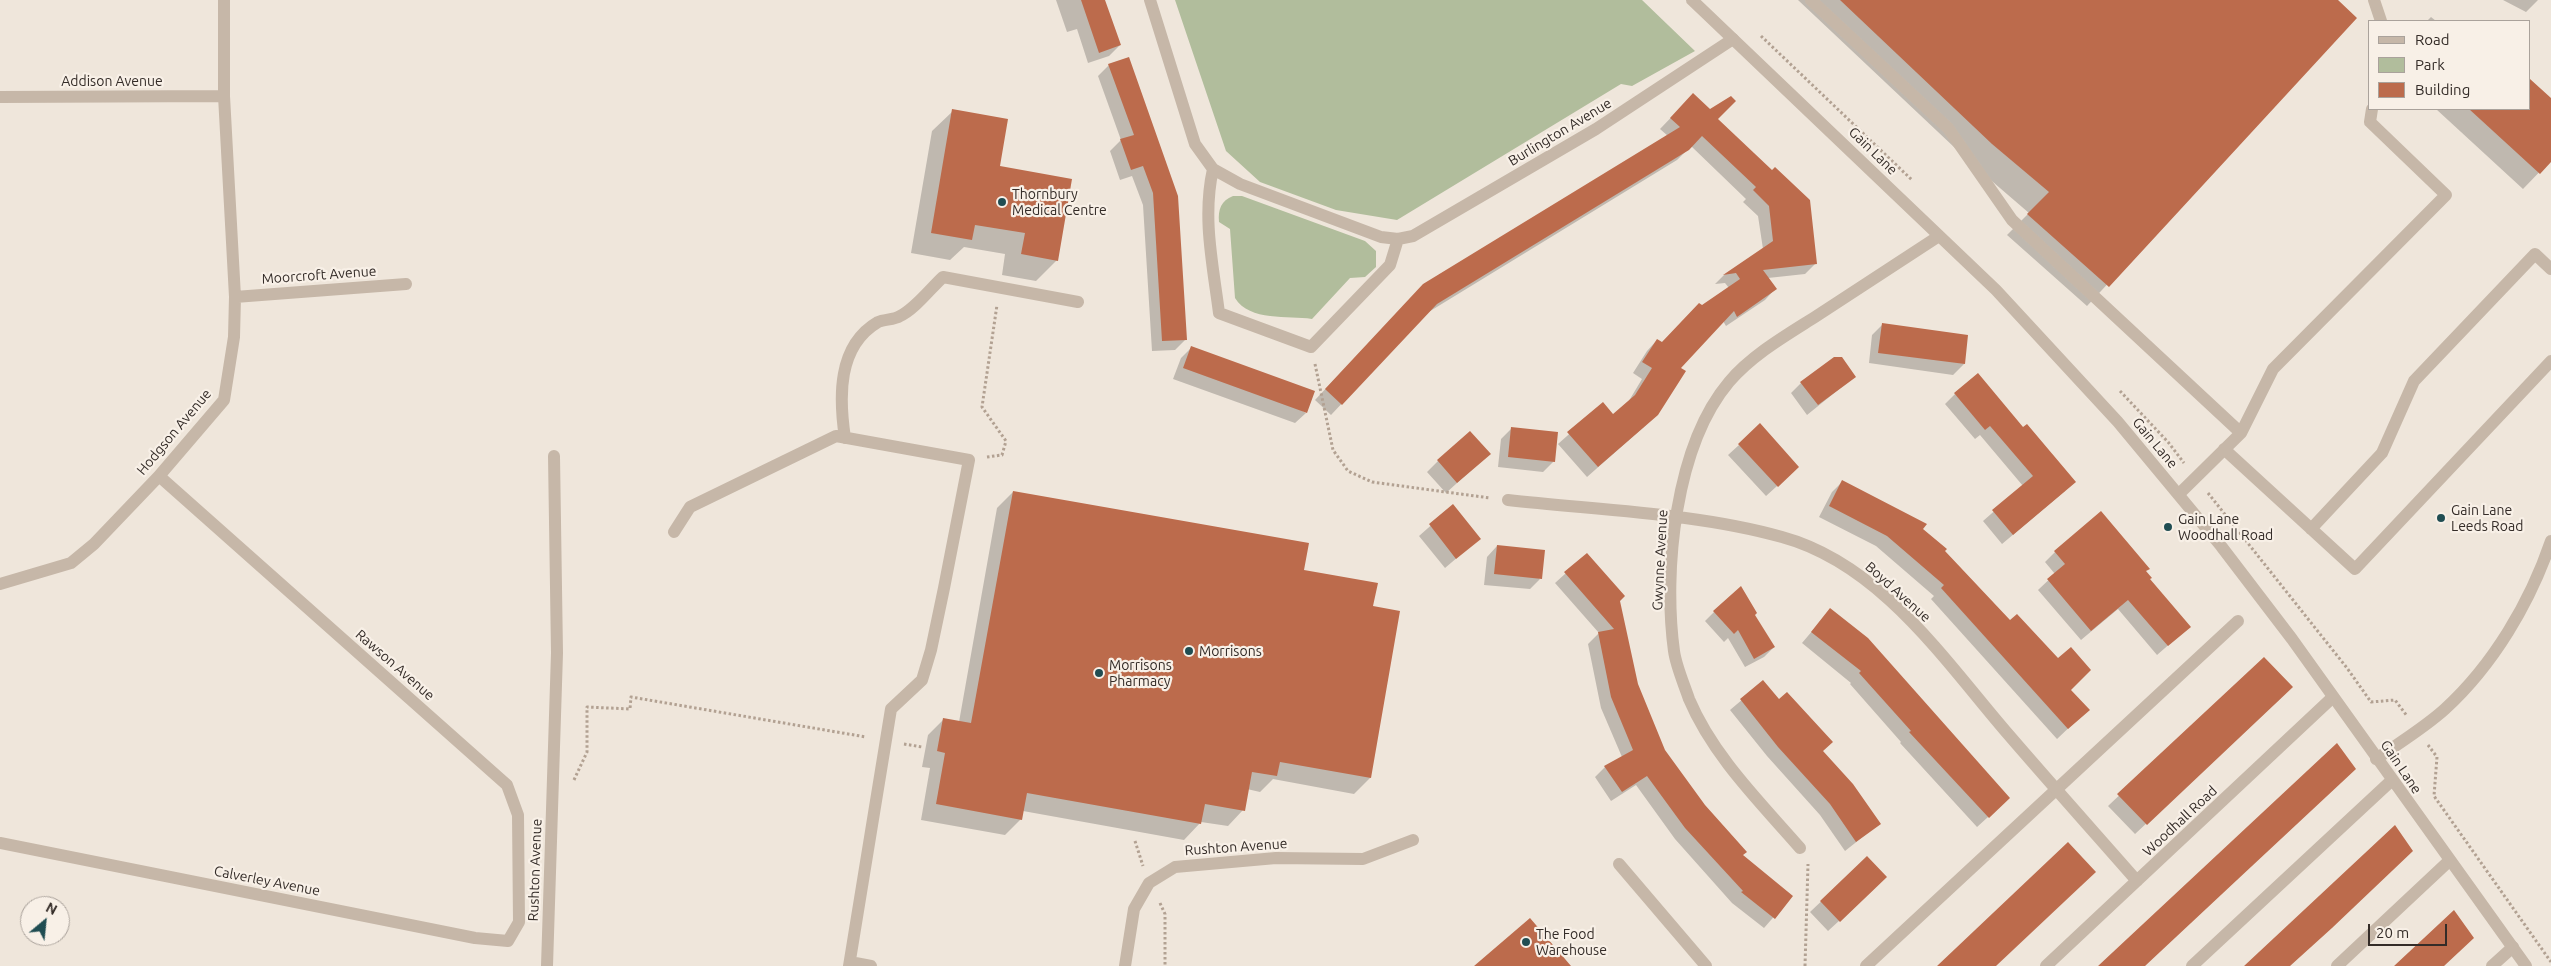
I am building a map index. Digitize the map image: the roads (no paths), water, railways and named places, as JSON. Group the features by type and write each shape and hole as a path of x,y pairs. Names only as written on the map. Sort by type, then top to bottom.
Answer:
{"street":[{"name":"Hodgson Avenue","path":"0,584 71,563 94,544 158,476 224,400 234,336 235,296 224,96 224,0"},
{"path":"1150,0 1195,144 1212,169 1240,184 1381,237 1398,240 1390,265 1311,347 1219,314 1207,222 1208,191 1212,169"},
{"name":"Gain Lane","path":"1692,0 1996,290 2180,494 2227,553 2333,697 2391,781 2526,966"},
{"path":"1811,0 1948,128 2012,220 2241,433"},
{"path":"2374,0 2381,20"},
{"name":"Burlington Avenue","path":"1398,240 1413,236 1596,129 1733,39"},
{"name":"Addison Avenue","path":"0,97 224,96"},
{"path":"2180,494 2241,433 2274,369 2446,194 2370,122 2372,110"},
{"name":"Gwynne Avenue","path":"1800,848 1720,755 1690,700 1674,652 1671,604 1674,518 1681,486 1702,422 1728,383 1758,354 1939,236"},
{"path":"2311,529 2382,452 2414,380 2535,254 2551,269"},
{"path":"845,438 841,388 846,361 858,341 878,322 901,316 943,277 1078,302"},
{"name":"Moorcroft Avenue","path":"235,296 406,284"},
{"path":"2224,449 2355,569 2551,362"},
{"path":"674,532 690,507 836,436 969,460 931,650 922,680 891,709 850,964 871,966"},
{"name":"Rushton Avenue","path":"547,966 557,653 554,456"},
{"name":"Rawson Avenue","path":"158,476 506,785 518,815 519,922"},
{"name":"Boyd Avenue","path":"1508,500 1730,526 1784,537 1828,556 1864,579 1911,621 2056,790 2138,881"},
{"path":"2376,759 2444,710 2464,688 2500,642 2531,590 2551,541"},
{"path":"1866,966 2238,621"},
{"name":"Woodhall Road","path":"2046,966 2333,697"},
{"path":"2192,966 2391,781"},
{"name":"Rushton Avenue","path":"1125,966 1134,909 1149,883 1175,867 1276,858 1363,859 1413,840"},
{"name":"Calverley Avenue","path":"0,843 475,938 508,941 519,922"},
{"path":"2337,966 2449,861"},
{"path":"1619,864 1706,966"},
{"path":"2492,966 2512,947"}],"place":[{"name":"Thornbury Medical Centre","path":"1002,202"},
{"name":"Gain Lane Leeds Road","path":"2441,518"},
{"name":"Gain Lane Woodhall Road","path":"2168,527"},
{"name":"Morrisons","path":"1189,651"},
{"name":"Morrisons Pharmacy","path":"1099,673"},
{"name":"The Food Warehouse","path":"1526,942"}]}
